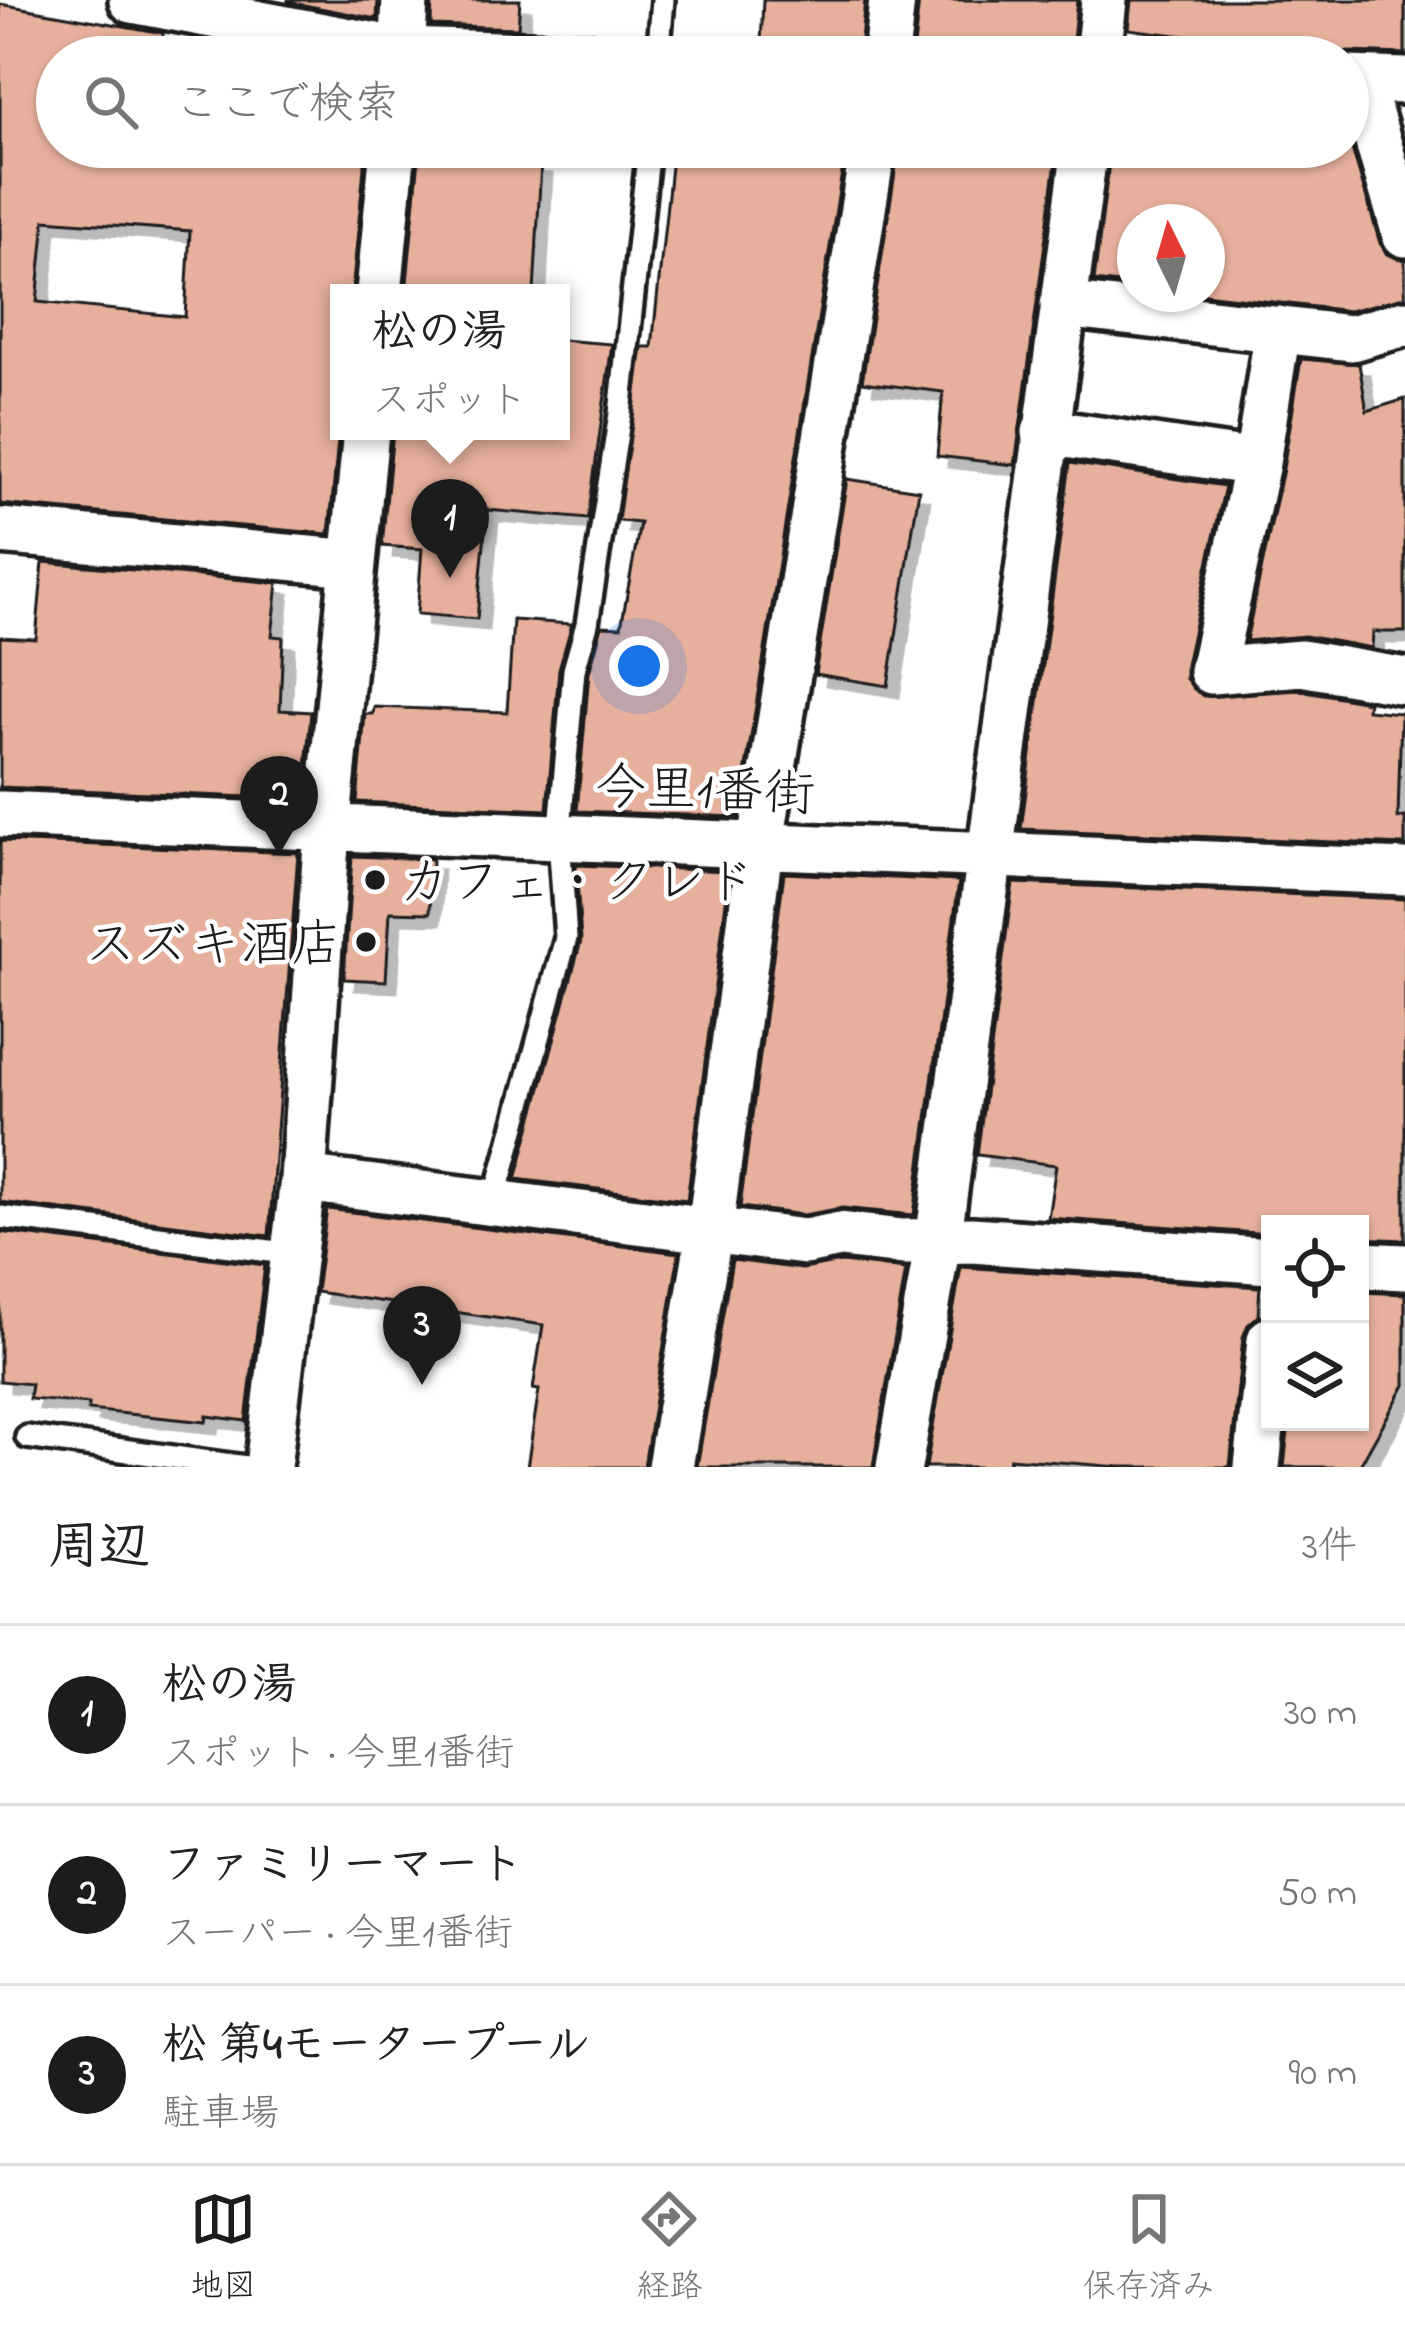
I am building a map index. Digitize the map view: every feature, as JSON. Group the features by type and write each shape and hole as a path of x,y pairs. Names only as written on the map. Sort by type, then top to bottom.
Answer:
{"street":[{"path":"132,0 312,36"},
{"path":"403,36 405,0"},
{"path":"888,36 892,0"},
{"path":"1100,36 1104,0"},
{"path":"1369,80 1405,81"},
{"path":"1369,125 1405,234"},
{"path":"380,284 391,168"},
{"path":"670,1467 710,1229 760,848 869,168"},
{"path":"899,1467 938,1242 1082,168"},
{"path":"1064,305 1351,338 1405,323"},
{"path":"1278,329 1257,463 1212,671 1301,663 1405,681"},
{"path":"1046,433 1257,463"},
{"path":"268,1467 303,1179 327,830 365,440"},
{"path":"0,530 353,563"},
{"name":"今里1番街","path":"0,814 1405,872"},
{"path":"303,1179 805,1242 840,1235 973,1240 1261,1260"},
{"path":"1369,1265 1405,1267"},
{"path":"1257,1467 1261,1428"}],"lane":[{"path":"660,36 663,0"},
{"path":"494,1203 566,938 559,839 574,670 586,624 620,414 647,168"},
{"path":"0,1217 294,1254"},
{"path":"27,1437 246,1467"}],"building":[{"path":"378,0 377,19 288,2"},
{"path":"432,0 520,0 518,28 431,25"},
{"path":"763,0 865,0 861,36 761,36"},
{"path":"919,0 1077,0 1073,36 915,36"},
{"path":"1131,0 1405,0 1405,54 1369,53 1369,36 1184,36 1128,29"},
{"path":"0,4 163,33 36,36 36,168 364,168 353,284 330,284 330,440 338,440 329,534 0,504","holes":["45,220 190,231 185,317 37,302"]},
{"path":"418,168 541,168 534,284 407,284"},
{"path":"671,168 843,168 738,817 577,811 589,673 602,626 621,627 640,523 618,521 642,347 652,347"},
{"path":"896,168 1055,168 1015,465 937,456 943,392 862,382"},
{"path":"1108,168 1358,168 1380,243 1387,254 1405,260 1405,297 1349,311 1225,296 1225,204 1117,204 1117,284 1094,281"},
{"path":"570,341 612,344 588,519 487,510 477,619 417,614 422,549 382,546 392,440 570,440"},
{"path":"1301,359 1359,364 1367,411 1405,399 1405,632 1373,632 1372,648 1305,636 1246,641"},
{"path":"1070,463 1225,486 1186,679 1203,696 1300,690 1368,702 1367,710 1401,713 1398,818 1405,817 1405,845 1021,829"},
{"path":"847,479 919,490 888,686 815,674"},
{"path":"43,562 278,583 272,636 283,637 280,710 311,712 303,799 0,787 0,637 36,639"},
{"path":"513,620 572,624 559,669 547,810 357,802 365,714 373,714 374,707 507,712"},
{"path":"0,841 298,853 269,1236 0,1202"},
{"path":"352,856 432,859 430,913 390,912 386,981 344,979"},
{"path":"576,865 730,871 687,1200 516,1179 581,941"},
{"path":"784,873 959,881 914,1215 842,1208 804,1215 740,1207"},
{"path":"1013,883 1405,899 1405,1240 1369,1238 1369,1215 1261,1215 1261,1233 1048,1218 1056,1165 977,1155"},
{"path":"327,1209 679,1253 644,1467 527,1467 543,1325 316,1292"},
{"path":"0,1232 265,1265 246,1421 207,1416 206,1422 88,1410 89,1404 29,1399 31,1384 0,1381"},
{"path":"732,1260 802,1269 841,1262 906,1269 873,1467 697,1467"},
{"path":"961,1267 1260,1287 1258,1316 1243,1337 1230,1467 1120,1467 1010,1458 1008,1467 926,1467"},
{"path":"1369,1292 1405,1294 1405,1385 1359,1467 1284,1467 1288,1431 1369,1431"}],"place":[{"name":"松の湯","path":"450,578"},
{"name":"ファミリーマート","path":"279,855"},
{"name":"カフェ・クレド","path":"375,880"},
{"name":"スズキ酒店","path":"366,942"},
{"name":"松 第4モータープール","path":"422,1385"}]}
